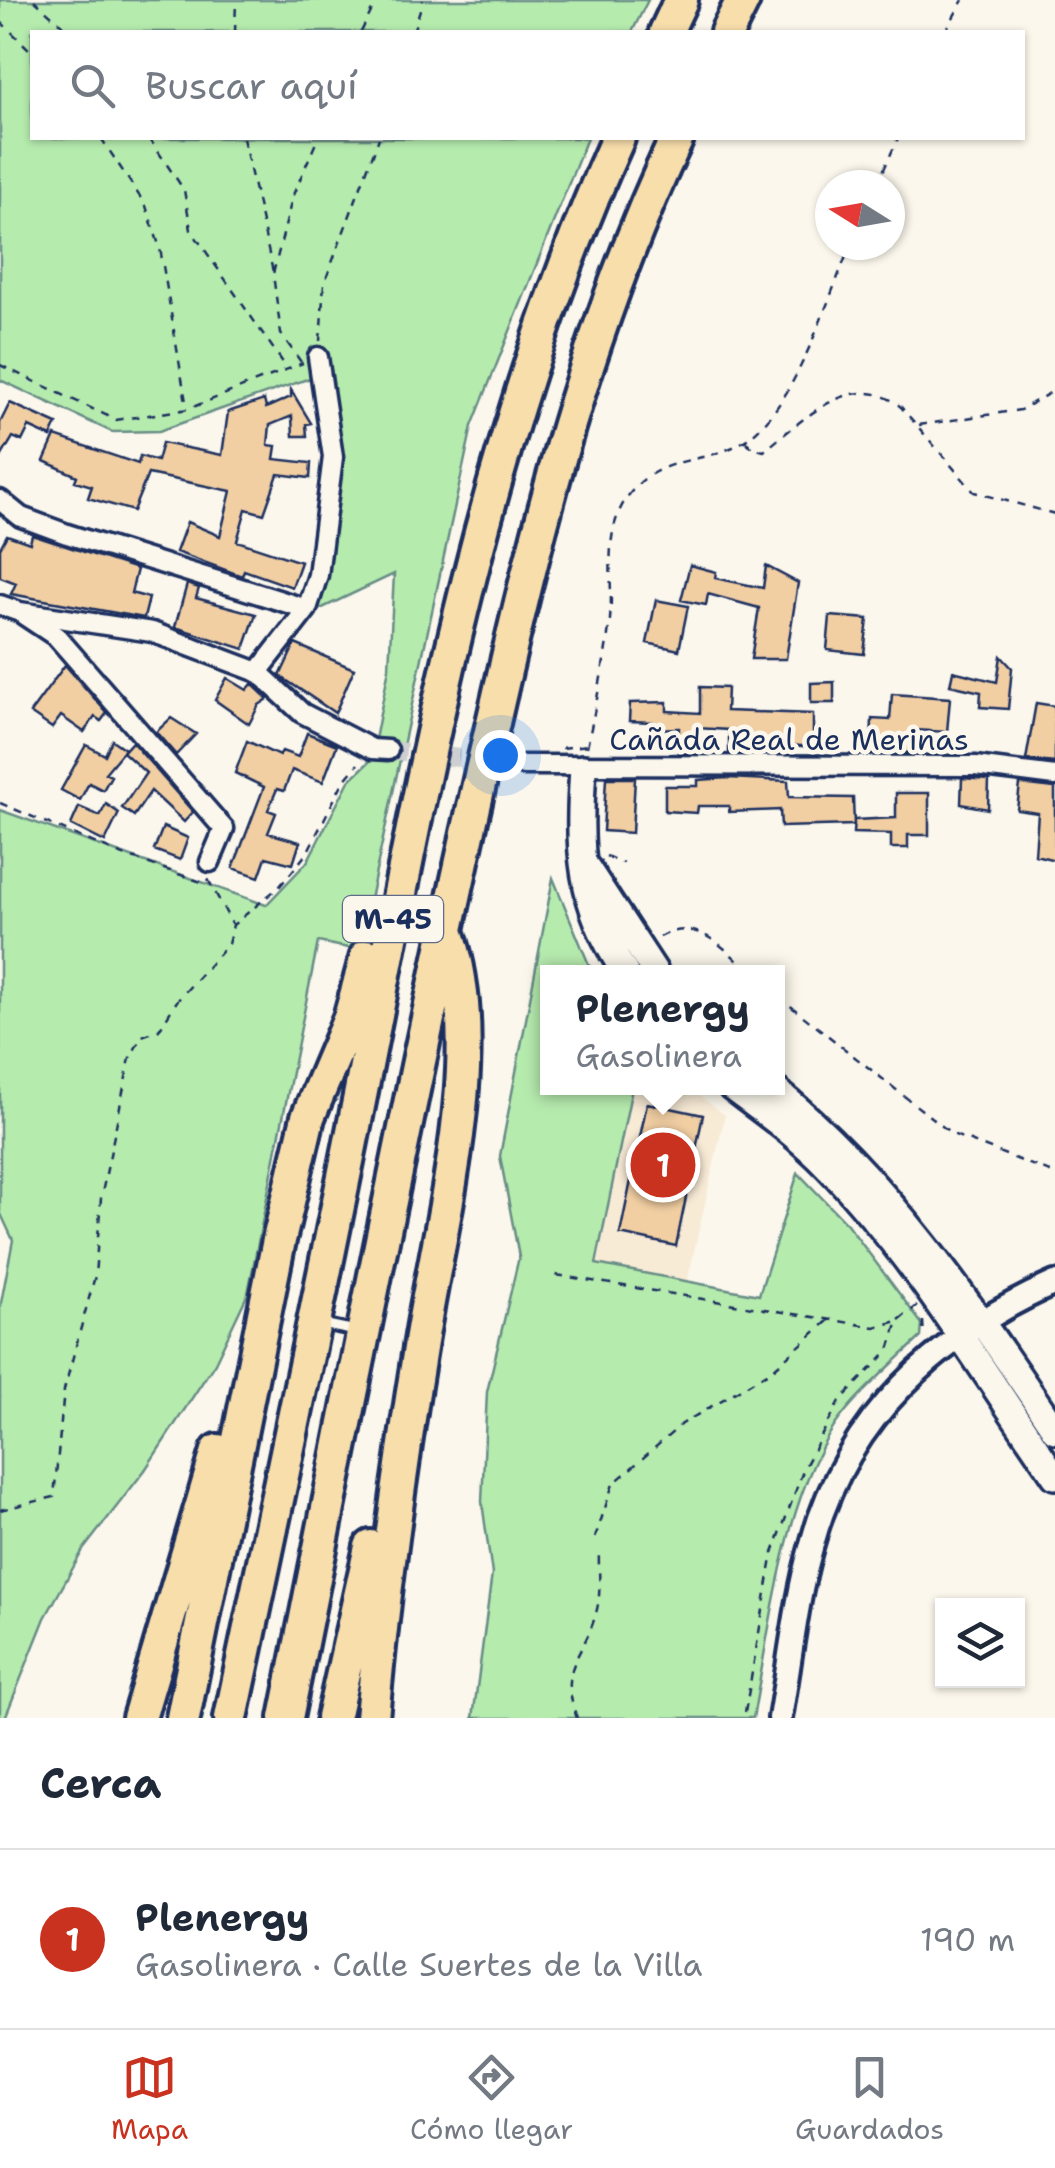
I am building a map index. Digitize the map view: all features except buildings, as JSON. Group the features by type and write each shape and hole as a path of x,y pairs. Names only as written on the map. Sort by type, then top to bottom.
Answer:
{"highway":[{"path":"667,30 680,0"},
{"path":"728,30 743,0"},
{"name":"M-45","path":"231,1718 404,862 466,580 502,450 545,320 617,140"},
{"name":"M-45","path":"286,1718 446,930 534,543 597,332 676,140"},
{"path":"183,1718 279,1240 308,1117 350,1018 372,940 404,862"},
{"path":"372,1718 390,1540 462,1089 460,970 446,930"},
{"path":"334,1718 438,1232"},
{"path":"139,1718 279,1240"}],"main road":[{"path":"584,768 579,856 586,892 621,965"},
{"path":"579,856 650,965"},
{"path":"741,1095 797,1139 860,1202 1055,1476"},
{"path":"781,1095 868,1174 981,1320 1055,1430"}],"street":[{"path":"258,672 307,609 318,575 333,457 310,360"},
{"path":"0,500 21,517 67,534 307,609"},
{"path":"0,605 20,612 152,632 258,672 302,713 380,749"},
{"path":"20,612 57,637 224,829 210,862"},
{"name":"Cañada Real de Merinas","path":"522,765 976,766 1055,776"},
{"path":"780,1718 812,1543 849,1449 912,1373 958,1335 1055,1284"}],"lane":[{"path":"314,1322 364,1332"}],"path":[{"path":"34,0 68,30"},
{"path":"234,30 236,0"},
{"path":"362,30 378,0"},
{"path":"414,30 423,0"},
{"path":"946,30 963,0"},
{"path":"0,21 30,50"},
{"path":"102,140 146,206 160,248 188,409"},
{"path":"149,140 184,190 191,230 287,368"},
{"path":"243,140 273,274 281,334 310,360"},
{"path":"273,274 293,195 317,140"},
{"path":"310,360 324,284 378,140"},
{"path":"884,170 897,140"},
{"path":"584,768 611,614 608,570 621,509 639,484 658,468 746,440 787,390 844,260"},
{"path":"0,365 116,420 188,409 310,360"},
{"path":"746,440 752,448 764,451 804,418 835,400 868,390 888,396 974,492 1055,514"},
{"path":"917,425 1016,411 1055,390"},
{"path":"0,1510 54,1497 64,1390 95,1276 101,1198 130,1058 142,1036 159,1030 176,1001 228,944 233,925 280,886 307,853 343,782 380,749"},
{"path":"0,803 118,853 208,884"},
{"path":"210,862 208,884 233,925"},
{"path":"655,940 676,928 695,929 712,938 742,965"},
{"path":"785,1002 952,1134 1055,1174"},
{"path":"556,1275 876,1327 898,1321 920,1304"},
{"path":"595,1538 613,1484 682,1424 772,1370 830,1319"},
{"path":"744,1718 773,1553 804,1468 840,1402 889,1350 898,1321"},
{"path":"577,1718 569,1686 570,1666 598,1610 599,1548"}],"shaded area":[{"path":"631,1095 698,1095 725,1115 687,1282 596,1265"}],"green space":[{"path":"0,0 648,0 633,30 30,30 30,140 586,140 472,426 359,950 318,942 248,1293 215,1363 145,1470 83,1550 45,1618 5,1718 0,1718 0,1308 13,1240 0,1212 0,810 266,905 307,862 349,781 371,760 389,668 394,574 316,611 313,564 325,443 313,377 159,431 112,432 0,380"},
{"path":"553,878 589,965 540,965 540,1095 631,1095 596,1264 759,1295 798,1173 847,1224 922,1324 921,1337 845,1412 808,1477 783,1558 753,1718 473,1718 492,1574 482,1502 487,1392 519,1257 500,1156"}],"tunnel":[{"path":"388,750 523,765"}],"place":[{"name":"Plenergy","path":"663,1165"}]}
